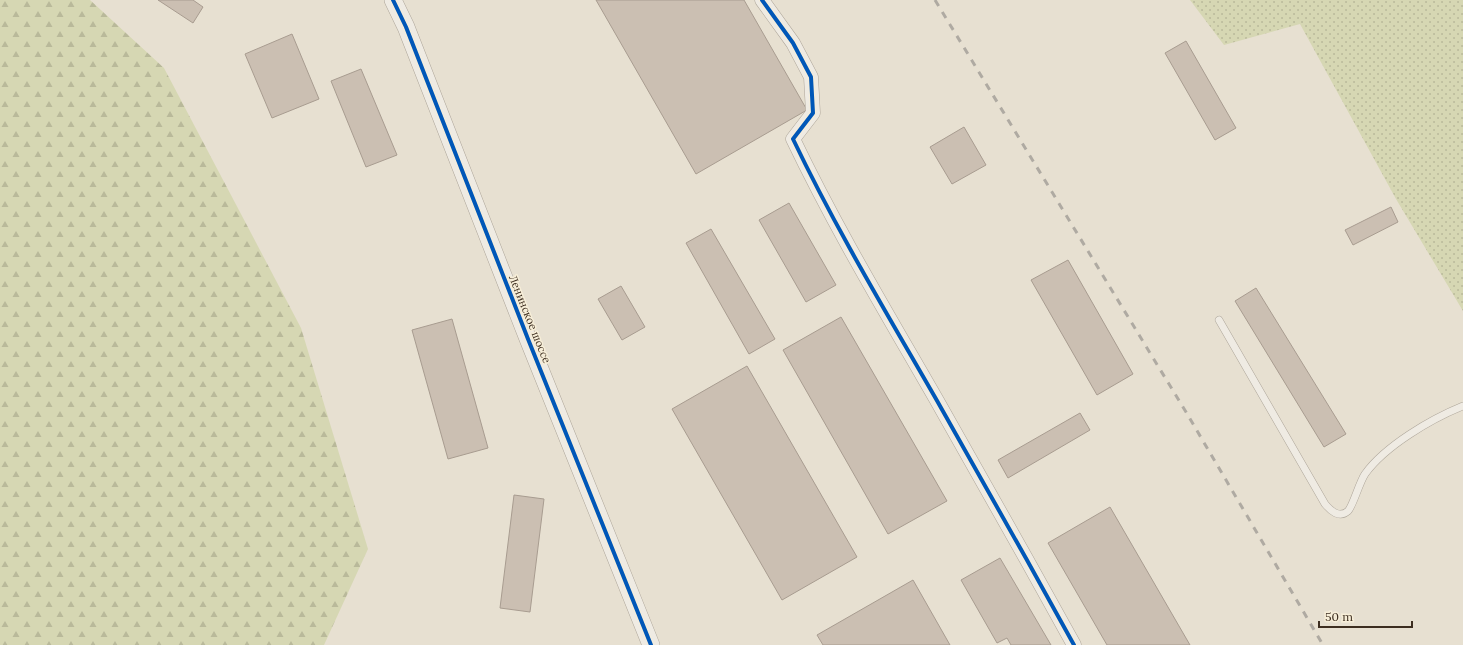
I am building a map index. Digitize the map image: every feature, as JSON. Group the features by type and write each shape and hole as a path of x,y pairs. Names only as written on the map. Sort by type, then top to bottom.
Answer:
{"street":[{"name":"Ленинское шоссе","path":"393,0 406,28 651,645"},
{"path":"762,0 793,42 811,77 813,113 793,139 850,250 1074,645"}],"lane":[{"path":"1219,320 1325,504 1331,511 1337,514 1344,513 1352,505 1354,496 1365,474 1381,457 1418,429 1463,406"}],"green space":[{"path":"0,0 90,0 164,68 301,328 368,549 324,645 0,645"},
{"path":"1190,0 1463,0 1463,311 1396,199 1300,24 1224,45"}],"building":[{"path":"158,0 193,0 203,7 193,23"},
{"path":"596,0 744,0 807,110 696,174"},
{"path":"292,34 319,99 272,118 245,54"},
{"path":"1186,41 1236,128 1215,140 1165,53"},
{"path":"361,69 397,155 366,167 331,81"},
{"path":"964,127 986,165 952,184 930,147"},
{"path":"789,203 836,285 806,302 759,220"},
{"path":"1391,207 1398,222 1353,245 1345,230"},
{"path":"711,229 775,339 749,354 686,243"},
{"path":"1068,260 1133,374 1097,395 1031,280"},
{"path":"621,286 645,327 622,340 598,299"},
{"path":"1256,288 1346,434 1324,447 1235,301"},
{"path":"841,317 947,501 888,534 783,350"},
{"path":"452,319 488,448 448,459 412,330"},
{"path":"747,366 857,557 782,600 672,409"},
{"path":"1080,413 1090,430 1008,478 998,460"},
{"path":"514,495 544,499 530,612 500,608"},
{"path":"1110,507 1190,645 1107,645 1048,543"},
{"path":"1000,558 1051,645 1011,645 1007,638 997,643 961,580"},
{"path":"913,580 950,645 823,645 817,635"}],"railway":[{"path":"935,0 1186,412 1323,645"}],"cycle path":[{"path":"393,0 406,27 528,339 651,645"},
{"path":"762,0 793,43 811,77 813,113 793,139 845,240 974,465 1074,645"}]}
